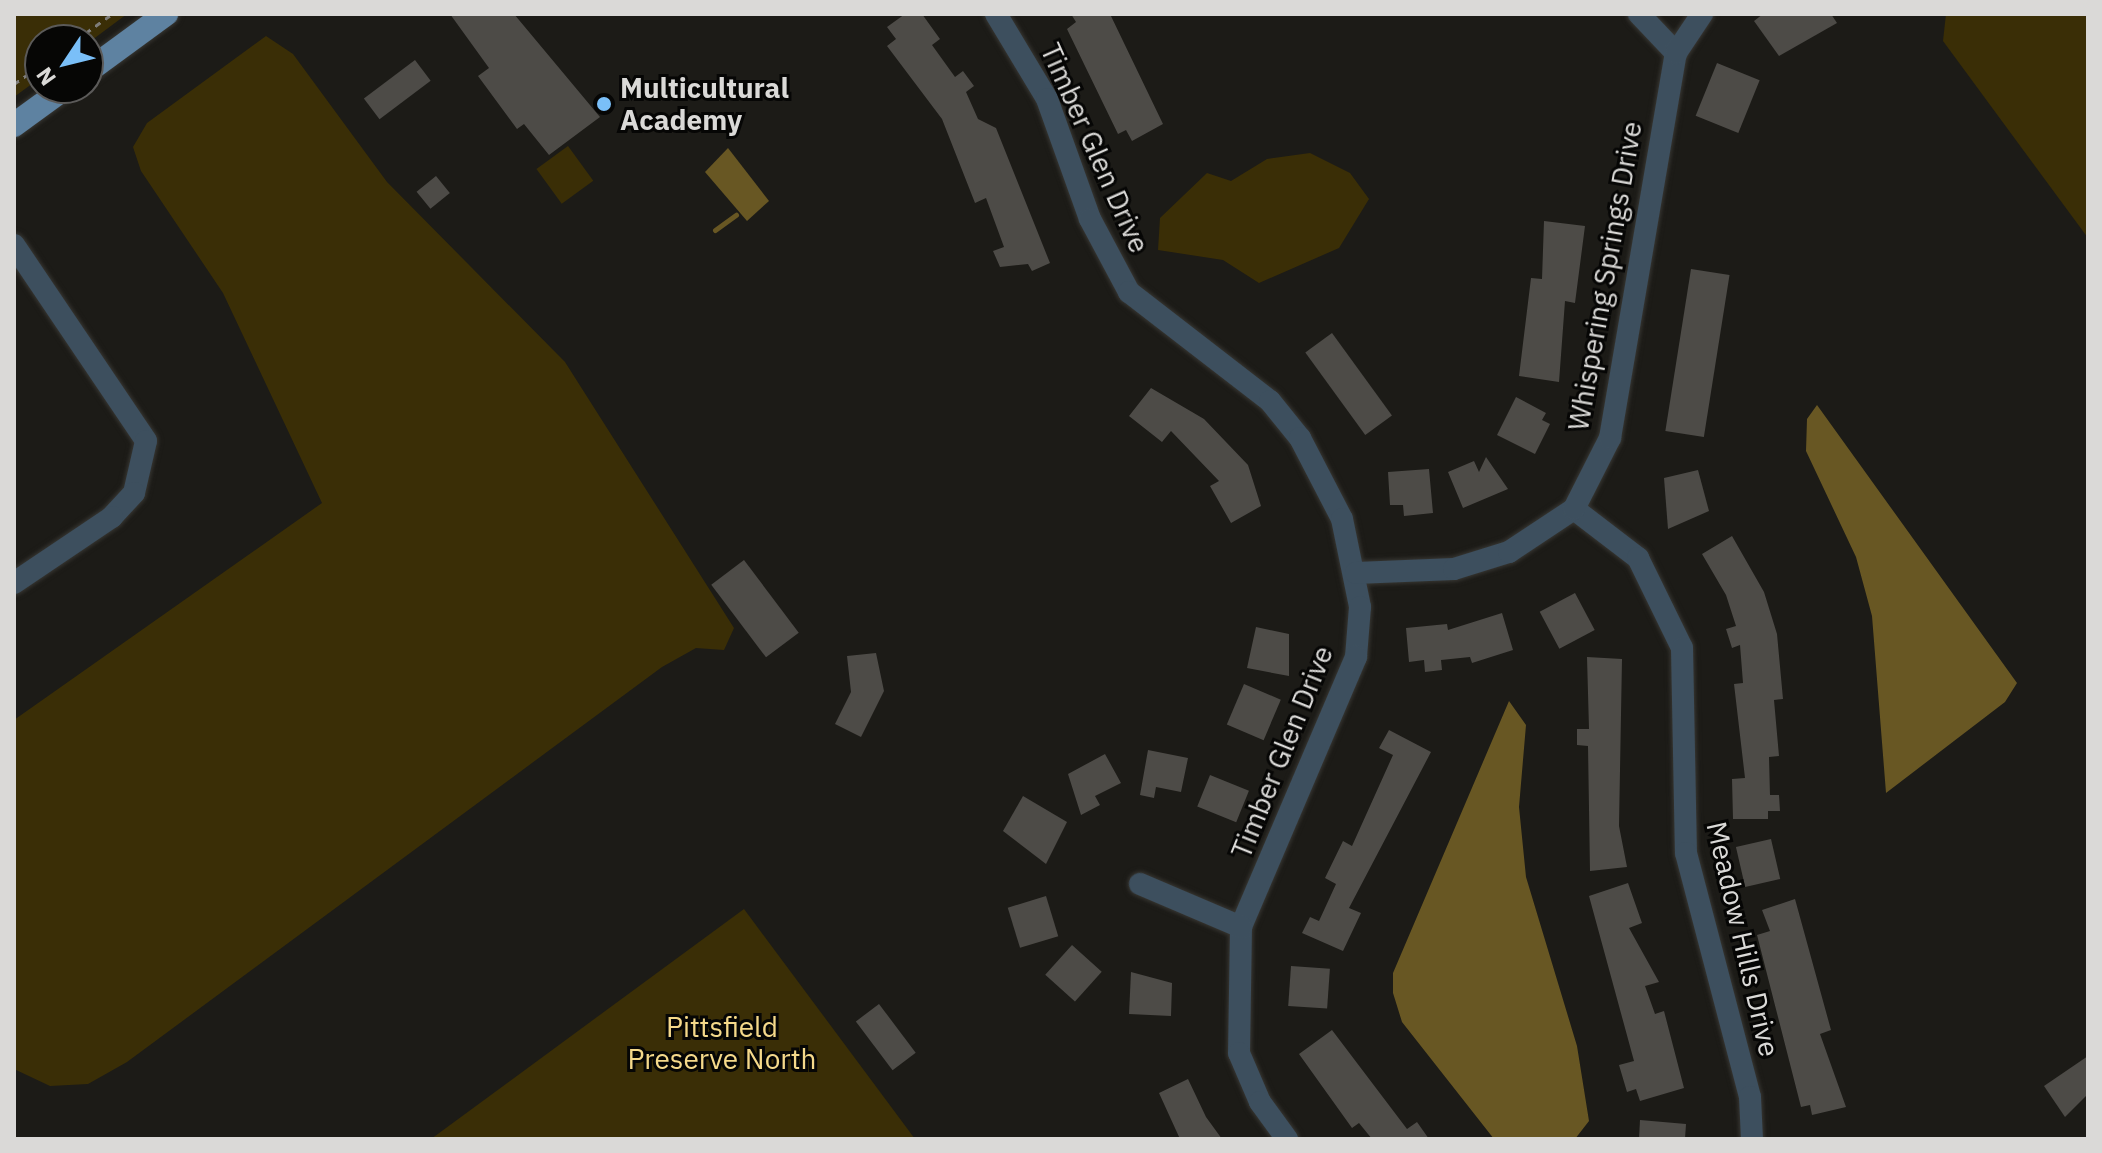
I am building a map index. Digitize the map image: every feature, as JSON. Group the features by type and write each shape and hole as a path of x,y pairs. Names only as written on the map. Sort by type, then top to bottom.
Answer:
{"main road":[{"path":"104,59 166,14"},
{"path":"14,125 43,104"}],"street":[{"name":"Timber Glen Drive","path":"996,14 1047,99 1105,254 1129,292 1270,401 1300,438 1342,519 1356,573 1356,657 1241,927 1239,1053 1260,1102 1287,1139"},
{"path":"1639,14 1676,53"},
{"name":"Whispering Springs Drive","path":"1356,573 1454,569 1509,552 1574,509 1610,438 1676,53 1702,14"},
{"path":"14,245 146,441 134,493 112,517 14,583"},
{"name":"Meadow Hills Drive","path":"1574,509 1638,558 1680,638 1686,667 1686,853 1750,1097 1752,1139"},
{"path":"1140,884 1241,927"}],"green space":[{"path":"14,14 127,14 104,31 104,24 24,24 24,90 14,97"},
{"path":"1946,14 2088,14 2088,238 1943,41"},
{"path":"266,36 293,54 387,182 565,362 734,628 724,650 696,648 662,667 127,1062 88,1084 50,1086 14,1069 14,720 322,503 223,293 141,171 133,147 147,123"},
{"path":"568,146 593,181 562,204 536,169"},
{"path":"1310,153 1350,173 1369,199 1339,248 1259,283 1223,260 1158,250 1160,218 1207,173 1231,181 1267,159"},
{"name":"Pittsfield Preserve North","path":"744,909 915,1139 431,1139"}],"shaded area":[{"path":"728,148 769,201 747,221 705,172"},
{"path":"1817,405 2017,683 2005,702 1886,793 1872,616 1856,557 1806,451 1807,419"},
{"path":"1509,701 1526,725 1519,807 1526,877 1577,1046 1589,1121 1575,1139 1494,1139 1402,1022 1393,993 1393,973"}],"building":[{"path":"450,14 514,14 600,117 549,155 524,124 517,129 478,76 489,68"},
{"path":"905,14 922,14 940,39 932,45 955,77 963,71 974,86 966,92 978,119 996,128 1050,263 1032,271 1028,264 1000,267 993,251 1004,247 986,198 975,203 942,119 887,46 896,39 887,27"},
{"path":"1071,14 1110,14 1163,124 1132,141 1126,130 1118,134 1067,29 1076,22"},
{"path":"1763,14 1831,14 1837,23 1779,56 1754,21"},
{"path":"415,60 431,81 380,119 364,99"},
{"path":"1717,63 1760,80 1738,133 1696,116"},
{"path":"436,176 450,193 430,209 417,192"},
{"path":"1544,221 1585,226 1575,303 1565,301 1559,382 1519,376 1531,278 1542,279"},
{"path":"1691,269 1730,275 1704,437 1665,431"},
{"path":"1332,333 1392,416 1365,435 1305,352"},
{"path":"1151,388 1204,419 1248,465 1261,506 1231,523 1210,486 1219,481 1171,431 1162,442 1129,416"},
{"path":"1516,397 1546,413 1542,420 1550,424 1535,454 1497,435"},
{"path":"1486,457 1508,489 1463,508 1448,472 1474,461 1479,472"},
{"path":"1429,469 1433,513 1404,516 1403,505 1390,505 1388,472"},
{"path":"1698,470 1709,511 1668,529 1664,478"},
{"path":"1732,536 1764,592 1777,634 1783,699 1774,700 1779,756 1769,757 1770,795 1779,795 1780,811 1768,811 1768,819 1733,819 1732,779 1745,778 1734,684 1743,683 1740,645 1732,648 1726,629 1736,626 1726,595 1702,554"},
{"path":"744,560 799,633 766,657 711,585"},
{"path":"1575,593 1595,630 1559,649 1540,612"},
{"path":"1502,613 1513,650 1472,663 1470,657 1441,660 1442,670 1425,672 1424,660 1409,662 1406,628 1447,624 1448,630"},
{"path":"1256,627 1289,634 1289,676 1247,668"},
{"path":"876,653 884,691 861,737 835,724 851,692 847,656"},
{"path":"1587,657 1622,659 1619,826 1627,867 1590,871 1588,746 1577,745 1577,729 1589,729"},
{"path":"1244,684 1281,700 1264,740 1227,725"},
{"path":"1389,730 1431,752 1349,908 1361,913 1343,951 1302,933 1310,917 1319,921 1336,884 1325,878 1343,841 1352,846 1393,755 1379,748"},
{"path":"1148,750 1188,758 1181,792 1156,787 1154,798 1140,795"},
{"path":"1105,754 1121,783 1095,796 1100,805 1081,815 1068,774"},
{"path":"1210,775 1249,791 1236,822 1197,807"},
{"path":"1023,796 1067,822 1046,864 1003,831"},
{"path":"1771,839 1780,879 1745,887 1736,847"},
{"path":"1628,883 1642,923 1629,928 1659,982 1645,986 1655,1014 1664,1011 1684,1088 1640,1101 1636,1089 1627,1092 1619,1065 1634,1061 1589,896"},
{"path":"1046,896 1058,936 1020,948 1008,908"},
{"path":"1795,899 1831,1030 1820,1034 1846,1107 1812,1115 1810,1105 1801,1107 1757,935 1770,931 1762,910"},
{"path":"1072,945 1102,972 1075,1001 1045,975"},
{"path":"1291,966 1330,969 1327,1009 1288,1006"},
{"path":"1131,972 1172,983 1171,1016 1129,1014"},
{"path":"879,1004 916,1053 893,1070 856,1021"},
{"path":"1332,1030 1407,1129 1417,1122 1429,1139 1372,1139 1359,1123 1352,1128 1299,1054"},
{"path":"2088,1056 2088,1094 2065,1117 2044,1086"},
{"path":"1188,1079 1206,1117 1222,1139 1180,1139 1159,1093"},
{"path":"1640,1120 1686,1124 1685,1139 1639,1139"}],"waterway":[{"path":"715,230 736,215"}],"place":[{"name":"Multicultural Academy","path":"604,104"}]}
